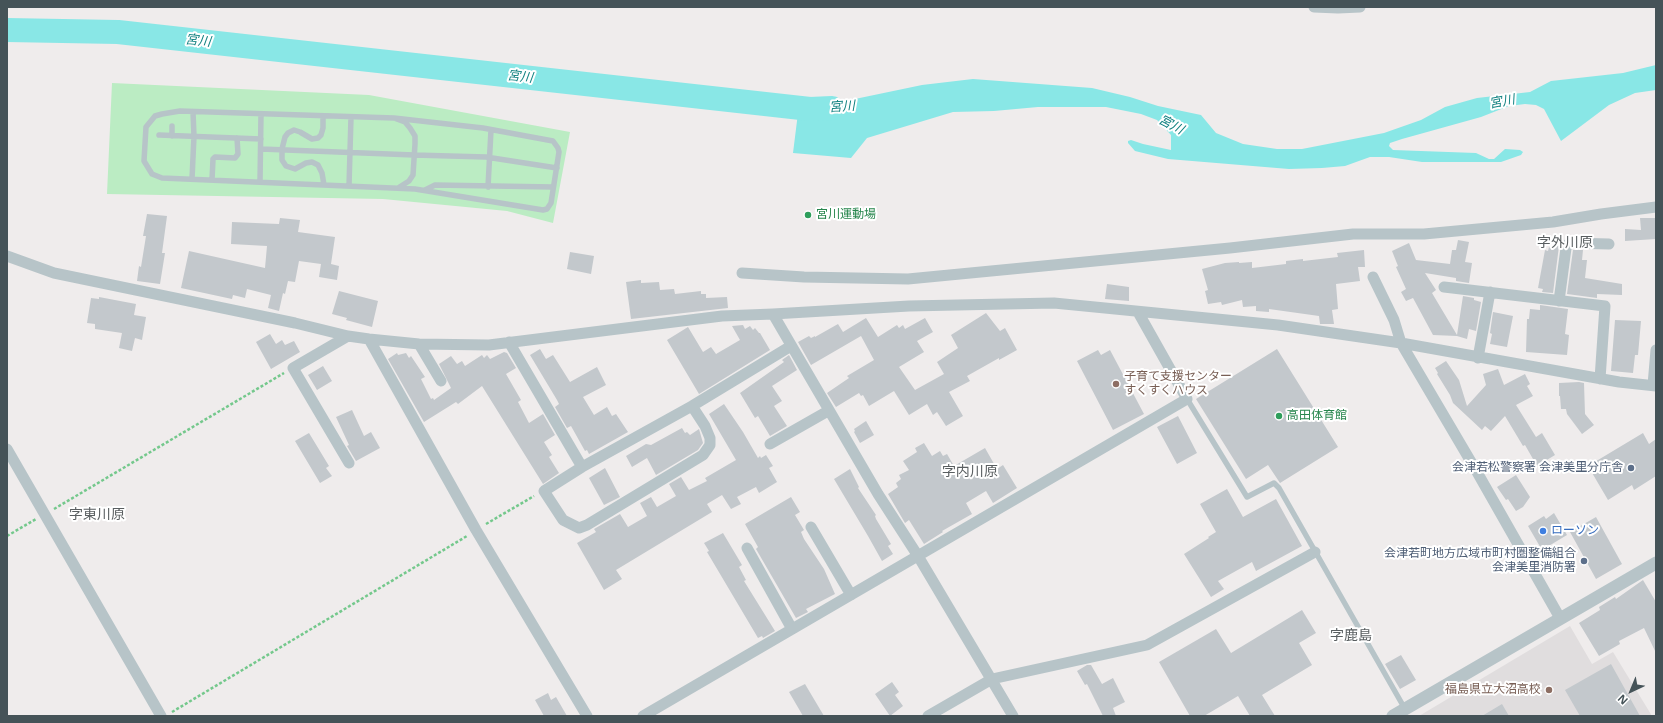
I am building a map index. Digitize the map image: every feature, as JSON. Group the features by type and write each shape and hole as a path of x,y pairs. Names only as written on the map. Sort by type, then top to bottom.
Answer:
{"street":[{"path":"1314,7 1360,7"},
{"path":"742,273 804,277 908,279 1222,249 1354,234 1424,234 1553,222 1656,207"},
{"path":"1559,301 1566,248 1569,243 1609,244"},
{"path":"7,256 54,273 280,320 348,336 420,344 489,345 722,316 909,306 1054,303 1278,325 1401,343 1600,379 1655,385 1656,350"},
{"path":"1372,277 1394,320 1401,343 1477,472 1560,618"},
{"path":"1444,287 1605,306 1600,379"},
{"path":"1478,358 1490,292"},
{"path":"643,716 1187,399 1138,312"},
{"path":"773,314 828,411 878,494 918,556 1013,716"},
{"path":"348,336 293,368 349,463"},
{"path":"369,339 476,530 587,716"},
{"path":"509,342 582,466"},
{"path":"420,344 441,381"},
{"path":"692,406 705,426 710,438 710,445 703,454 587,525 579,528 563,520 544,491 582,466 692,406 792,346"},
{"path":"770,444 828,411"},
{"path":"7,449 167,714"},
{"path":"812,528 851,595"},
{"path":"746,548 792,630"},
{"path":"928,716 992,679 1147,645 1316,552"},
{"path":"1393,716 1560,618 1656,564"}],"lane":[{"path":"180,111 193,112 394,118 491,130 554,141 558,148 551,203 543,210 425,190 162,178 152,174 144,161 146,127 155,116 180,111"},
{"path":"192,179 194,136 193,112"},
{"path":"260,182 261,114"},
{"path":"323,116 323,128 321,136 318,138 312,139 294,130 288,133 285,137 282,149 282,160 286,166 295,169 306,163 312,162 318,165 322,173 324,185"},
{"path":"349,186 352,117"},
{"path":"394,118 405,122 415,136 413,175 409,181 398,188"},
{"path":"172,126 172,136"},
{"path":"488,187 491,130"},
{"path":"159,135 261,139"},
{"path":"212,180 214,157 235,158 238,154 237,138"},
{"path":"261,148 490,157 556,168"},
{"path":"425,190 435,185 553,188"},
{"path":"1187,399 1247,497 1274,483 1279,488 1405,709"}],"path":[{"path":"7,536 293,368"},
{"path":"167,714 544,491"}],"shaded area":[{"name":"福島県立大沼高校","path":"1570,626 1592,664 1613,652 1652,716 1419,716"}],"green space":[{"path":"112,83 369,95 570,132 553,223 507,211 383,199 107,194"}],"water":[{"path":"1656,65 1656,90 1635,93 1609,105 1561,141 1544,109 1536,105 1525,104 1509,106 1481,117 1402,139 1390,143 1389,146 1393,150 1476,153 1489,159 1494,159 1505,149 1520,150 1523,152 1521,155 1501,162 1422,162 1389,157 1370,157 1345,166 1289,169 1168,159 1135,151 1128,143 1128,141 1131,140 1171,150 1171,135 1157,120 1141,114 1106,107 1038,107 994,111 953,112 867,138 851,158 793,153 800,97 820,104 831,104 922,85 973,79 1092,88 1130,97 1158,106 1201,115 1216,133 1243,144 1277,149 1302,149 1384,133 1421,120 1445,107 1477,98 1530,92 1551,81 1623,73"}],"building":[{"path":"147,214 167,216 162,253 165,253 160,284 137,281 146,236 143,236"},
{"path":"280,218 300,220 298,232 335,237 331,264 339,266 337,280 319,277 321,264 299,261 295,282 288,281 285,294 283,293 279,311 268,308 271,295 247,289 245,298 233,295 232,299 181,288 189,251 265,268 267,246 231,244 232,222 279,224"},
{"path":"1640,218 1656,218 1656,239 1625,241 1625,229 1641,230"},
{"path":"1458,240 1469,242 1465,262 1472,263 1469,283 1456,281 1456,278 1425,273 1436,290 1432,293 1457,335 1463,296 1474,298 1474,300 1481,302 1476,331 1469,329 1467,339 1457,336 1433,335 1413,298 1406,301 1401,292 1406,289 1396,267 1398,266 1392,251 1409,243 1416,260 1450,264 1452,250 1456,250"},
{"path":"1554,245 1559,246 1553,293 1542,292 1543,289 1538,288 1545,250 1548,251 1549,247 1554,248"},
{"path":"1364,250 1365,267 1358,267 1360,281 1336,284 1338,309 1332,310 1334,324 1320,324 1319,316 1269,309 1269,312 1256,311 1256,306 1243,307 1242,300 1222,305 1221,302 1208,304 1205,291 1208,290 1202,269 1225,263 1239,262 1252,262 1252,268 1286,264 1286,261 1303,259 1303,261 1338,257 1337,253"},
{"path":"1573,250 1583,250 1582,260 1587,260 1585,278 1622,284 1622,295 1597,294 1597,298 1567,294"},
{"path":"570,252 594,256 591,274 567,269"},
{"path":"641,280 641,283 659,282 660,290 674,289 675,294 701,291 701,294 706,294 706,298 727,297 728,308 631,319 626,282"},
{"path":"1107,284 1129,287 1129,301 1105,299"},
{"path":"339,291 378,301 372,327 346,320 347,318 332,314"},
{"path":"99,297 136,304 134,315 146,317 142,340 135,338 132,351 119,348 122,333 95,329 95,324 87,323 91,298 99,299"},
{"path":"1540,305 1568,309 1565,334 1569,335 1567,355 1526,352 1527,319 1529,319 1530,309 1540,310"},
{"path":"1493,312 1513,316 1507,347 1490,344"},
{"path":"986,313 1000,331 1005,328 1017,350 999,360 999,358 967,376 970,381 949,392 963,416 946,426 937,412 933,415 927,404 909,415 894,391 869,406 863,395 861,396 859,393 836,407 827,393 849,378 847,376 874,360 861,336 811,365 798,342 809,336 811,338 815,337 838,324 843,332 866,318 878,337 897,325 899,328 903,325 905,329 925,318 933,332 917,341 924,352 899,367 915,390 944,374 937,362 958,348 951,335"},
{"path":"1615,320 1641,321 1638,355 1635,355 1633,373 1611,371"},
{"path":"743,325 745,329 750,326 753,330 755,328 760,333 770,350 699,394 667,340 688,327 703,352 711,347 716,354 740,340 732,326"},
{"path":"270,334 276,344 282,340 285,345 294,341 300,352 271,369 256,342"},
{"path":"540,349 546,359 553,355 570,382 597,367 606,385 583,397 594,415 607,407 612,416 616,414 628,432 589,454 587,450 585,451 571,426 567,428 555,407 559,404 557,400 530,355"},
{"path":"1277,349 1338,447 1280,483 1268,465 1246,479 1196,399"},
{"path":"1098,350 1101,355 1110,350 1144,414 1113,430 1077,361"},
{"path":"504,352 507,353 516,368 506,374 521,400 518,402 529,423 543,414 555,435 544,442 552,455 549,457 559,473 543,484 482,386 458,404 456,402 424,422 388,359 397,353 398,355 406,353 409,358 411,356 425,377 421,379 431,399 433,398 434,400 451,388 439,364 451,356 457,364 462,361 465,366 482,355 484,358 487,355 490,359"},
{"path":"789,355 797,370 772,386 782,401 774,406 787,426 770,436 758,416 755,418 740,393 784,362 782,360"},
{"path":"1446,361 1459,380 1467,406 1486,385 1483,374 1498,369 1504,385 1525,374 1530,384 1527,386 1533,396 1516,405 1536,437 1542,433 1555,455 1537,466 1525,445 1523,446 1505,416 1491,431 1485,426 1482,430 1453,403 1450,395 1437,374 1438,373 1435,368"},
{"path":"323,366 332,381 317,390 308,375"},
{"path":"1559,383 1584,383 1585,414 1594,425 1582,434 1567,414 1566,409 1561,409 1559,396"},
{"path":"724,404 758,458 766,455 773,466 769,468 777,482 759,493 756,487 737,497 741,504 731,509 722,495 707,504 712,512 616,570 622,579 604,590 577,543 596,532 594,529 620,514 628,527 647,516 640,503 651,497 657,507 676,496 669,484 681,477 689,490 707,481 705,478 736,460 709,414"},
{"path":"352,410 364,436 371,432 380,448 356,461 347,446 349,445 336,417"},
{"path":"1178,416 1197,453 1177,464 1157,427"},
{"path":"866,421 874,435 860,443 854,429"},
{"path":"682,428 685,433 687,432 690,435 699,429 703,443 698,450 656,475 647,458 632,467 626,456 646,444 651,445"},
{"path":"309,433 329,466 326,468 332,476 320,483 295,441"},
{"path":"1643,433 1649,444 1656,439 1656,476 1634,490 1632,485 1608,500 1588,466"},
{"path":"924,443 932,456 940,451 943,456 947,454 954,466 985,448 997,469 1003,465 1017,488 993,503 986,491 966,503 972,514 942,531 943,532 924,544 909,520 905,523 888,494 898,487 896,483 901,479 899,475 909,470 903,461 917,452 915,448"},
{"path":"605,468 620,497 604,505 589,478"},
{"path":"850,469 859,487 858,488 876,515 876,519 891,544 888,546 893,554 882,561 834,479"},
{"path":"1516,475 1530,497 1523,507 1516,511 1497,487"},
{"path":"1227,489 1243,517 1276,499 1302,546 1256,571 1252,562 1218,581 1224,589 1211,597 1184,554 1216,532 1200,504"},
{"path":"791,497 800,512 795,515 804,530 801,532 804,539 824,569 835,594 806,609 808,612 796,618 756,549 758,547 745,524"},
{"path":"1554,513 1567,535 1542,550 1528,526 1544,516 1546,519"},
{"path":"1596,517 1622,564 1596,579 1570,532"},
{"path":"723,533 742,565 739,567 746,580 744,581 775,631 763,638 762,636 758,638 707,552 709,551 704,543"},
{"path":"1643,580 1656,602 1656,653 1644,628 1619,641 1620,644 1599,656 1579,623 1600,610 1599,607 1615,597 1616,599"},
{"path":"1302,610 1316,633 1299,643 1312,665 1262,695 1275,716 1250,716 1238,696 1204,716 1190,716 1159,662 1216,629 1231,653"},
{"path":"1401,655 1416,680 1400,689 1385,664"},
{"path":"1611,664 1640,716 1580,716 1565,690"},
{"path":"1087,665 1091,665 1102,684 1113,678 1125,702 1113,708 1116,716 1103,716 1087,684 1085,685 1077,671"},
{"path":"892,682 899,692 895,695 903,706 890,716 875,694"},
{"path":"805,684 824,716 803,716 789,692"},
{"path":"548,693 551,700 556,697 567,716 544,716 535,700"},
{"path":"1502,704 1509,716 1482,716"}],"waterway":[{"name":"宮川","path":"7,30 118,32 810,109 832,108"}],"place":[{"name":"宮川運動場","path":"808,215"},
{"name":"子育て支援センター すくすくハウス","path":"1116,384"},
{"name":"高田体育館","path":"1279,416"},
{"name":"会津若松警察署 会津美里分庁舎","path":"1631,468"},
{"name":"ローソン","path":"1543,531"},
{"name":"会津若町地方広域市町村圏整備組合 会津美里消防署","path":"1584,561"},
{"name":"福島県立大沼高校","path":"1549,690"}],"district":[{"name":"字外川原","path":"1565,243"},
{"name":"字内川原","path":"970,472"},
{"name":"字東川原","path":"97,515"},
{"name":"字鹿島","path":"1351,636"}]}
